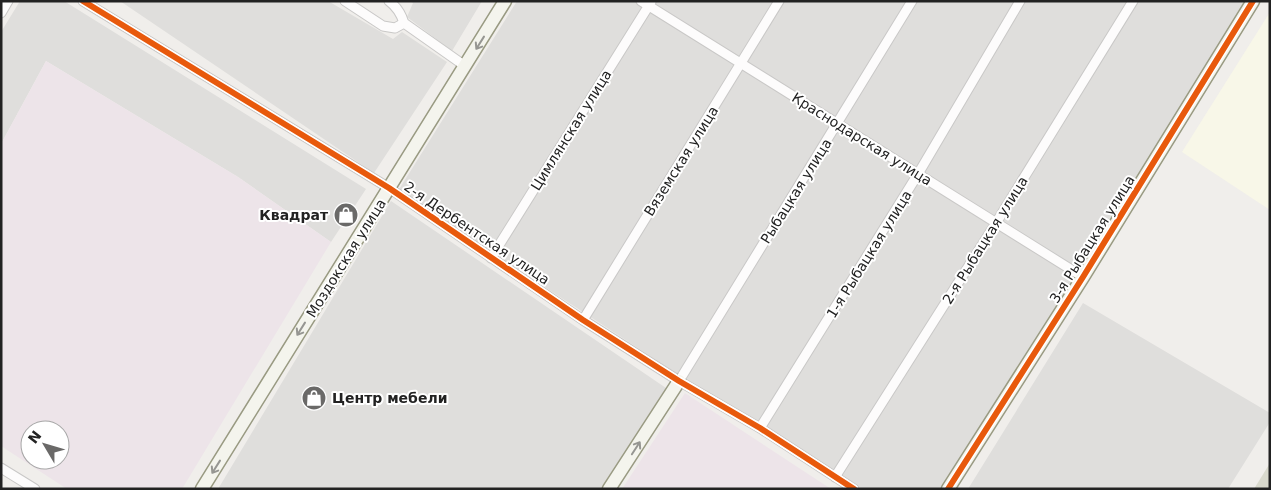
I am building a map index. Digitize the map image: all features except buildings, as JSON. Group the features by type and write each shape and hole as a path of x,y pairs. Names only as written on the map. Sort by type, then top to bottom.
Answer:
{"street":[{"path":"1,13 8,1"},
{"name":"2-я Дербентская улица","path":"83,1 389,188 583,320 679,381 760,428 854,489"},
{"path":"345,1 383,26 395,28 404,23"},
{"path":"389,1 398,10 404,23 465,66"},
{"name":"Моздокская улица","path":"202,489 505,1"},
{"name":"Вяземская улица","path":"583,320 779,1"},
{"name":"Рыбацкая улица","path":"679,381 912,1"},
{"name":"1-я Рыбацкая улица","path":"760,428 918,174 1020,1"},
{"name":"2-я Рыбацкая улица","path":"835,477 996,223 1133,1"},
{"name":"3-я Рыбацкая улица","path":"948,489 1083,277 1253,1"},
{"name":"Краснодарская улица","path":"647,3 740,64 1083,277"},
{"name":"Цимлянская улица","path":"491,258 647,3"},
{"path":"610,489 679,381"},
{"path":"1,468 35,489"}],"shaded area":[{"path":"20,1 64,1 366,189 331,242 238,177 46,61 1,144 1,32"},
{"path":"120,1 328,1 393,39 402,32 447,62 374,173"},
{"path":"410,1 482,1 452,51 407,17 413,3"},
{"path":"517,1 1247,1 942,489 862,489 676,373 398,191"},
{"path":"1270,12 1270,210 1182,152"},
{"path":"46,61 238,177 331,242 182,489 67,489 38,470 70,470 70,420 20,420 20,458 1,446 1,144"},
{"path":"391,201 666,388 601,489 218,489"},
{"path":"1083,303 1270,413 1270,422 1228,489 968,489"},
{"path":"685,393 831,489 622,489"},
{"path":"1270,463 1270,489 1254,489"}],"cycle path":[{"path":"83,1 389,188 583,320 679,381 760,428 854,489"},
{"path":"948,489 1083,277 1253,1"}],"place":[{"name":"Квадрат","path":"346,215"},
{"name":"Центр мебели","path":"314,398"}]}
